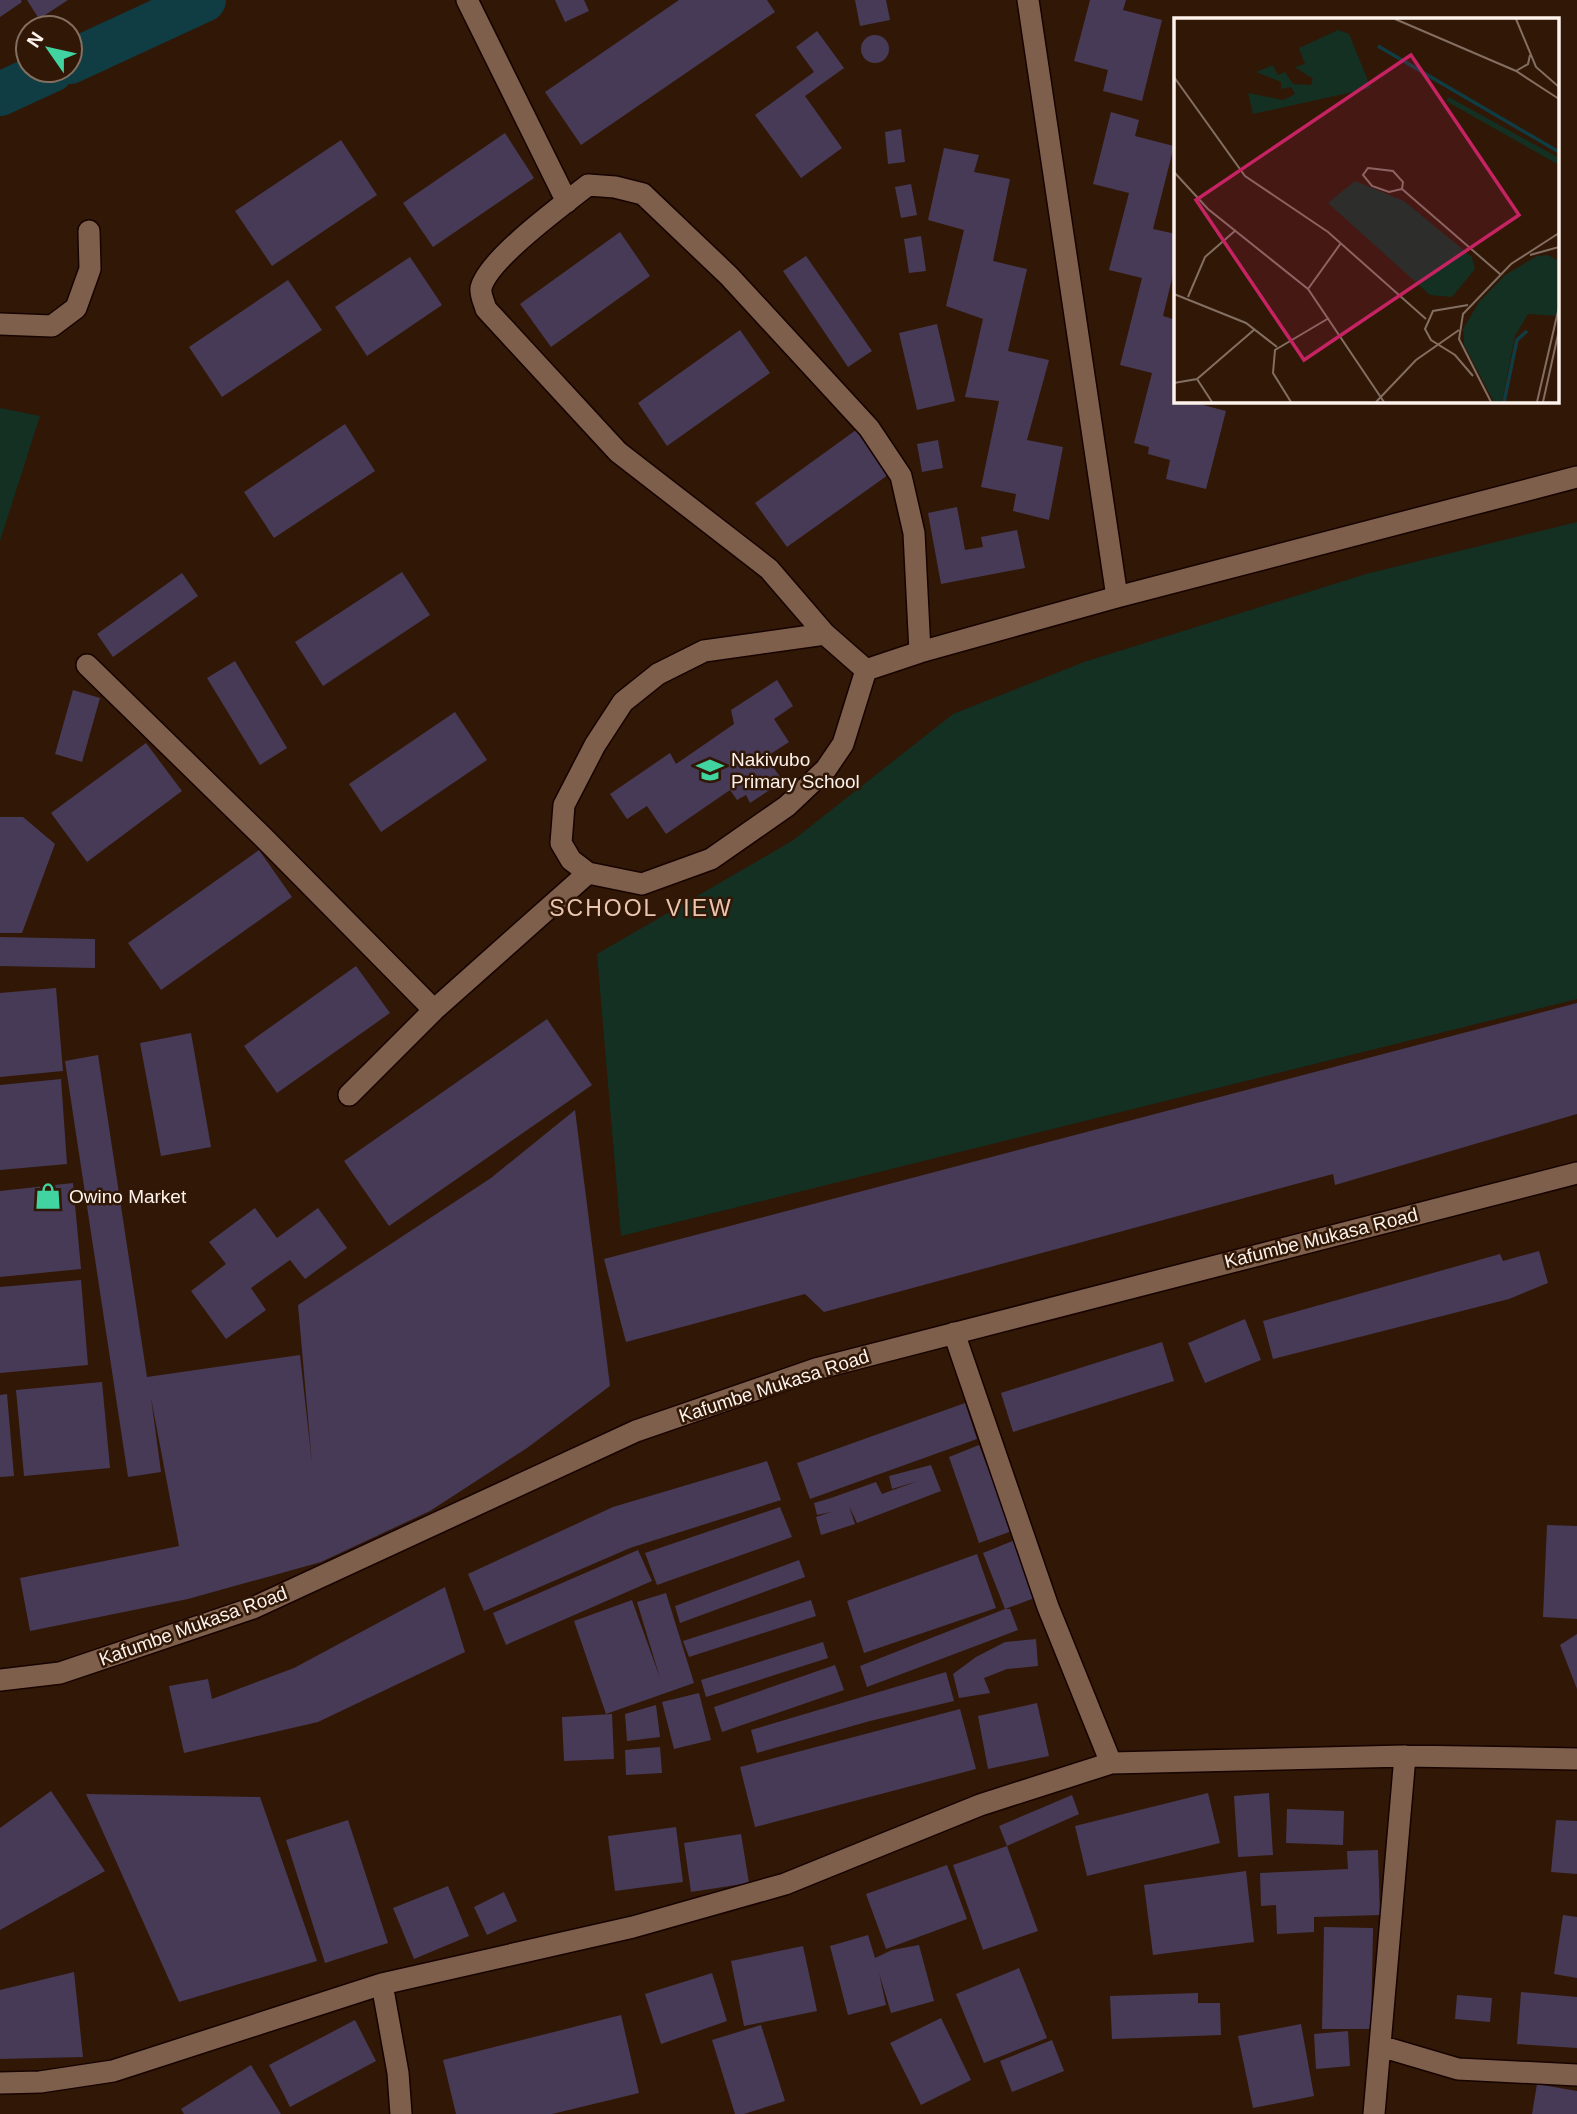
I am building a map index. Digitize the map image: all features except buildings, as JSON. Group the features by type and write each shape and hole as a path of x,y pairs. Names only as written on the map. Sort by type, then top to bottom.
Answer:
{"street":[{"path":"467,0 567,202"},
{"path":"1028,0 1117,597"},
{"path":"866,670 825,634 769,569 618,453 486,309 481,294 482,284 501,258 588,185 615,187 643,194 729,276 869,428 901,476 914,533 920,652"},
{"path":"0,324 52,326 76,308 90,269 89,231"},
{"path":"866,670 920,652 1117,597 1577,477"},
{"path":"825,634 704,651 658,674 623,702 595,745 565,805 561,843 571,860 588,873 642,884 710,859 787,806 826,769 843,744 866,670"},
{"path":"87,665 263,837 434,1010"},
{"path":"349,1095 434,1010 588,873"},
{"name":"Kafumbe Mukasa Road","path":"0,1680 60,1673 253,1608 636,1431 816,1369 1577,1173"},
{"path":"954,1333 1048,1606 1111,1763"},
{"path":"1374,2114 1405,1756"},
{"path":"0,2083 40,2082 113,2071 382,1984 634,1927 785,1884 980,1805 1111,1763 1405,1756 1577,1759"},
{"path":"382,1984 398,2073 401,2114"},
{"path":"1380,2046 1458,2069 1577,2074"}],"green space":[{"path":"0,408 40,416 0,541"},
{"path":"1577,522 1577,999 621,1236 597,954 792,841 953,714 1084,662 1366,574"}],"waterway":[{"path":"84,56 204,0"},
{"path":"0,94 22,84"}],"place":[{"name":"Nakivubo Primary School","path":"710,770"},
{"name":"Owino Market","path":"48,1196"}],"district":[{"name":"SCHOOL VIEW","path":"641,908"}]}
